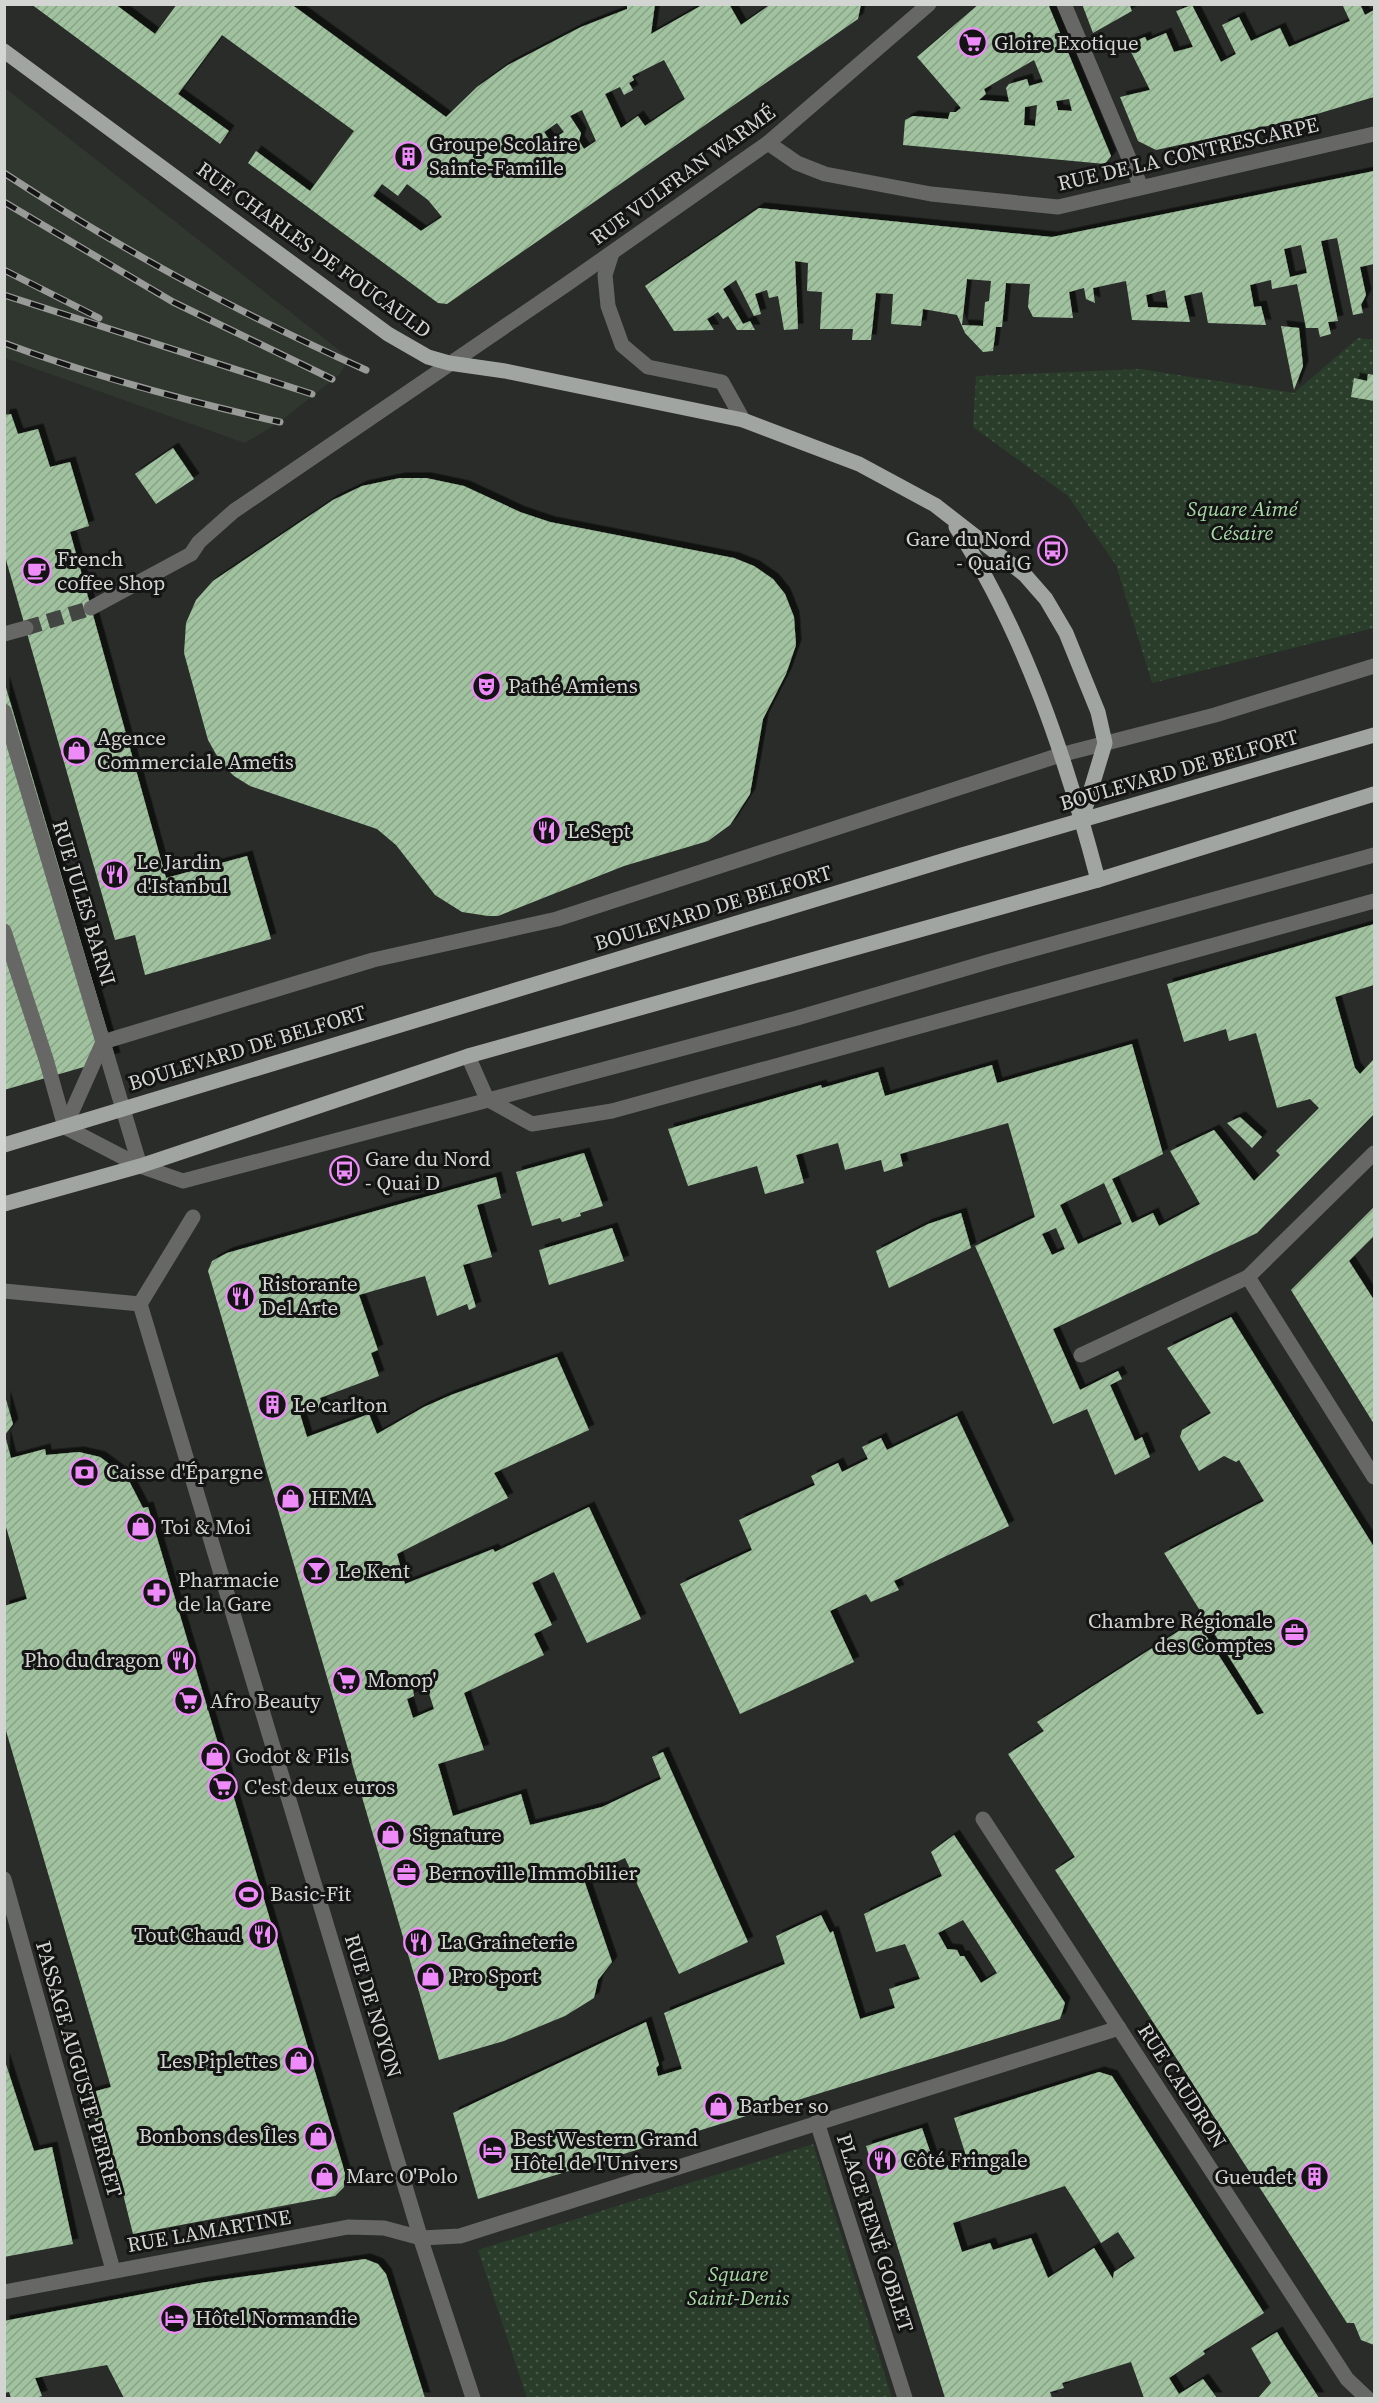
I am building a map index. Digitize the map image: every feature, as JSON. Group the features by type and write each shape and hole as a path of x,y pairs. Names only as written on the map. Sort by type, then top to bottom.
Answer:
{"main road":[{"name":"RUE CHARLES DE FOUCAULD","path":"4,51 388,334 428,357 743,420 859,464 935,505 1025,575 1046,599 1066,633 1098,712 1105,743 1082,819"},
{"name":"RUE CHARLES DE FOUCAULD","path":"952,520 996,593 1014,630 1082,819"},
{"name":"BOULEVARD DE BELFORT","path":"4,1145 1082,819 1374,735"},
{"path":"4,1204 140,1166 197,1144 468,1056 1098,880 1374,794"},
{"path":"1082,819 1098,880"}],"street":[{"path":"904,4 915,15"},
{"name":"RUE VULFRAN WARMÉ","path":"91,608 191,554 206,535 234,511 612,253 768,143 929,4"},
{"path":"1064,4 1141,187"},
{"name":"RUE DE LA CONTRESCARPE","path":"768,143 797,163 825,174 931,194 1058,207 1374,134"},
{"path":"612,253 605,275 608,306 622,345 648,367 722,381 743,420"},
{"path":"4,634 26,628"},
{"path":"65,1127 103,1042 373,960 557,919 1060,755 1215,715 1374,666"},
{"name":"RUE JULES BARNI","path":"4,711 140,1166"},
{"path":"4,931 46,1059 65,1127 140,1166 183,1181 796,1018 1374,855"},
{"path":"468,1056 487,1099 532,1124 612,1111 1374,901"},
{"path":"1082,1355 1248,1277 1374,1154"},
{"path":"4,1291 140,1304 193,1217"},
{"path":"1248,1277 1374,1477"},
{"name":"RUE DE NOYON","path":"140,1304 421,2238"},
{"path":"983,1819 1119,2028"},
{"name":"PASSAGE AUGUSTE PERRET","path":"4,1879 113,2270"},
{"name":"RUE CAUDRON","path":"817,2122 1119,2028 1347,2379 1366,2398"},
{"name":"PLACE RENÉ GOBLET","path":"421,2238 460,2236 817,2122 905,2398"},
{"name":"RUE LAMARTINE","path":"4,2292 348,2227 384,2228 421,2238"},
{"path":"421,2238 473,2398"}],"shaded area":[{"path":"5,88 349,358 340,374 280,422 245,443 5,358"}],"green space":[{"name":"Square Aimé Césaire","path":"1358,338 1374,340 1374,628 1152,683 1116,565 1068,496 973,427 976,376 1140,369 1294,393"},
{"name":"Square Saint-Denis","path":"813,2144 892,2398 527,2398 478,2250"}],"building":[{"path":"31,4 115,4 155,34 177,4 291,4 446,117 477,87 508,65 581,27 627,9 627,4 655,4 651,34 704,4 729,4 741,25 771,4 861,4 858,19 447,304 438,303 248,163 256,151 310,191 354,131 222,35 178,94 229,131 220,144","holes":["664,60 685,99 645,126 638,116 621,128 605,94 620,87 624,95 633,90 629,83 634,80 632,76","582,110 596,141 584,149 579,141 581,133 570,116","557,123 564,132 550,141 544,132","382,184 398,196 407,184 428,200 442,217 421,231 373,196"]},
{"path":"979,4 1048,4 1111,156 1105,164 903,145 905,120 913,116 948,119 950,112 956,112 961,108 917,57","holes":["1034,60 1043,82 1029,86 1027,79 1009,84 1006,88 1009,102 979,100 986,94 984,89","1069,99 1072,111 1058,110 1056,101","1037,105 1035,126 1024,125 1025,107"]},
{"path":"1082,4 1129,4 1132,11 1093,33"},
{"path":"1342,4 1360,4 1365,15 1374,10 1374,97 1300,119 1156,150 1138,141 1120,97 1150,90 1127,44 1145,37 1147,41 1166,33 1174,52 1193,47 1176,11 1192,5 1221,62 1236,54 1222,25 1239,17 1251,41 1280,28 1289,47 1350,21"},
{"path":"1374,171 1374,264 1360,267 1366,295 1361,305 1363,313 1353,315 1337,238 1321,241 1338,321 1328,322 1331,334 1320,337 1318,328 1306,328 1297,284 1272,289 1271,280 1250,285 1254,307 1261,306 1266,325 1208,323 1202,292 1184,296 1190,322 1132,320 1126,281 1093,288 1095,303 1086,299 1084,288 1069,292 1073,318 1033,317 1028,307 1030,284 1006,283 1002,327 996,327 993,351 983,352 965,333 957,315 923,309 921,326 891,324 893,294 876,293 871,340 852,340 853,329 820,329 822,292 807,291 808,263 795,261 798,329 784,330 778,296 769,298 767,290 755,294 761,314 754,316 736,280 723,289 743,324 750,321 755,330 737,330 728,316 723,319 718,312 707,319 714,330 674,331 645,286 759,208 1052,237","holes":["1301,245 1307,273 1290,277 1284,249","967,279 991,281 989,301 985,302 983,326 962,325","1165,290 1168,308 1148,307 1146,295"]},
{"path":"1281,326 1299,328 1303,366 1294,390"},
{"path":"1368,374 1374,375 1374,401 1351,397 1354,378 1367,381"},
{"path":"11,414 18,434 38,429 50,467 70,462 89,526 70,532 166,878 247,856 271,939 145,975 135,935 115,940 4,553 4,415"},
{"path":"173,448 194,479 156,504 135,474"},
{"name":"Pathé Amiens","path":"400,478 426,478 464,486 520,512 550,522 734,558 754,566 773,579 785,594 794,617 796,645 786,674 763,719 750,794 730,825 708,841 624,866 498,916 488,916 462,912 435,895 396,845 377,829 250,786 234,776 221,763 208,740 184,653 186,623 196,600 213,581 333,500 362,486"},
{"path":"4,681 115,1058 4,1090"},
{"path":"1374,924 1374,985 1335,997 1355,1068 1360,1074 1374,1059 1374,1114 1257,1233 1053,1329 1080,1390 1118,1371 1122,1379 1110,1385 1135,1441 1142,1437 1150,1457 1115,1475 1087,1409 1053,1424 975,1246 1035,1217 1008,1123 900,1154 903,1166 884,1172 881,1160 845,1170 838,1143 796,1155 804,1183 765,1194 757,1166 688,1186 668,1129 821,1085 822,1088 878,1072 885,1096 992,1065 997,1083 1132,1044 1163,1154 1112,1179 1132,1223 1153,1213 1159,1226 1200,1204 1170,1151 1214,1130 1254,1181 1280,1155 1276,1151 1319,1108 1310,1099 1277,1108 1256,1033 1229,1041 1226,1029 1184,1042 1167,984","holes":["1104,1183 1122,1224 1078,1244 1060,1205","1056,1228 1065,1249 1052,1255 1042,1234"]},
{"path":"1240,1117 1262,1137 1252,1148 1227,1123"},
{"path":"584,1153 603,1206 580,1213 581,1216 562,1222 560,1218 532,1226 516,1172"},
{"path":"496,1177 501,1198 477,1205 492,1257 463,1265 476,1307 469,1310 467,1304 437,1316 425,1276 359,1295 378,1350 371,1353 379,1376 320,1398 322,1406 300,1414 307,1437 369,1414 377,1434 424,1407 451,1395 557,1357 589,1430 494,1473 508,1498 397,1554 405,1584 493,1549 495,1552 589,1507 641,1619 587,1643 554,1572 532,1583 552,1625 534,1634 544,1655 464,1693 484,1750 438,1764 453,1816 521,1794 530,1825 602,1807 661,1779 652,1757 663,1752 748,1942 679,1974 625,1858 583,1877 612,1962 598,1980 594,1998 565,2016 504,2041 439,2060 208,1271 212,1261 227,1253","holes":["426,1684 434,1709 413,1718 407,1699 414,1696 413,1689"]},
{"path":"1374,1207 1374,1236 1349,1261 1374,1300 1374,1424 1291,1290"},
{"path":"961,1213 971,1248 889,1288 876,1251 928,1224"},
{"path":"612,1228 624,1261 549,1285 539,1250"},
{"path":"1231,1317 1374,1547 1374,2345 1361,2340 1354,2323 1347,2323 1055,1870 1075,1857 1008,1754 1044,1731 1037,1722 1196,1620 1257,1715 1264,1713 1164,1553 1264,1501 1239,1460 1236,1462 1224,1456 1199,1471 1180,1437 1182,1430 1211,1413 1167,1348"},
{"path":"5,1396 13,1424 5,1435 11,1458 45,1449 46,1455 79,1452 100,1457 127,1477 143,1508 148,1507 345,2173 344,2187 335,2196 133,2234 122,2190 85,2094 111,2087 4,1724 4,1606 27,1599 4,1520"},
{"path":"957,1416 1009,1526 894,1581 899,1590 871,1602 866,1594 830,1611 854,1662 740,1714 680,1584 752,1550 739,1520 815,1485 811,1476 838,1463 842,1472 868,1459 862,1447 881,1438 887,1450"},
{"path":"954,1835 1065,2003 1060,2019 478,2199 453,2113 646,2022 659,2065 656,2068 658,2076 682,2069 664,2013 785,1964 776,1936 821,1915 830,1933 833,1931 860,2019 895,2008 889,1989 920,1979 905,1944 876,1952 864,1914 942,1876 931,1852","holes":["963,1920 997,1973 981,1983 964,1956 960,1956 957,1950 947,1949 938,1933"]},
{"path":"4,2058 34,2151 52,2147 73,2244 4,2257"},
{"path":"1099,2072 1112,2076 1264,2313 1203,2351 1205,2354 1169,2378 1179,2394 1203,2379 1217,2398 1144,2398 1131,2362 1062,2383 1064,2388 1050,2392 1052,2398 945,2398 866,2146 922,2128 936,2169 967,2159 954,2118","holes":["1065,2186 1101,2243 1118,2232 1135,2258 1114,2272 1113,2279 1094,2248 1048,2278 1031,2238 993,2250 990,2243 962,2252 953,2223"]},
{"path":"365,2259 378,2264 386,2274 425,2398 124,2398 107,2365 35,2378 42,2396 35,2398 11,2398 9,2392 4,2393 4,2321 200,2283"},
{"path":"1277,2332 1319,2398 1258,2398 1271,2383 1251,2348"}],"tunnel":[{"path":"26,628 91,608"}],"railway":[{"path":"4,173 93,229 181,279 272,326 366,370"},
{"path":"4,202 173,302 332,379"},
{"path":"4,270 99,318"},
{"path":"4,295 312,394"},
{"path":"4,343 72,367 141,387 280,422"}],"place":[{"name":"Gloire Exotique","path":"973,43"},
{"name":"Groupe Scolaire Sainte-Famille","path":"408,156"},
{"name":"Gare du Nord - Quai G","path":"1052,551"},
{"name":"French coffee Shop","path":"36,571"},
{"name":"Pathé Amiens","path":"487,686"},
{"name":"Agence Commerciale Ametis","path":"76,750"},
{"name":"LeSept","path":"546,831"},
{"name":"Le Jardin d'Istanbul","path":"115,874"},
{"name":"Gare du Nord - Quai D","path":"344,1171"},
{"name":"Ristorante Del Arte","path":"240,1296"},
{"name":"Le carlton","path":"272,1405"},
{"name":"Caisse d'Épargne","path":"85,1472"},
{"name":"HEMA","path":"290,1498"},
{"name":"Toi & Moi","path":"140,1527"},
{"name":"Le Kent","path":"317,1571"},
{"name":"Pharmacie de la Gare","path":"157,1592"},
{"name":"Chambre Régionale des Comptes","path":"1294,1633"},
{"name":"Pho du dragon","path":"181,1660"},
{"name":"Monop'","path":"346,1680"},
{"name":"Afro Beauty","path":"189,1701"},
{"name":"Godot & Fils","path":"214,1756"},
{"name":"C'est deux euros","path":"223,1787"},
{"name":"Signature","path":"391,1835"},
{"name":"Bernoville Immobilier","path":"407,1873"},
{"name":"Basic-Fit","path":"249,1894"},
{"name":"Tout Chaud","path":"262,1935"},
{"name":"La Graineterie","path":"419,1942"},
{"name":"Pro Sport","path":"430,1976"},
{"name":"Les Piplettes","path":"299,2061"},
{"name":"Barber so","path":"718,2106"},
{"name":"Bonbons des Îles","path":"318,2136"},
{"name":"Best Western Grand Hôtel de l'Univers","path":"492,2151"},
{"name":"Côté Fringale","path":"882,2160"},
{"name":"Marc O'Polo","path":"325,2176"},
{"name":"Gueudet","path":"1314,2177"},
{"name":"Hôtel Normandie","path":"174,2318"}]}
